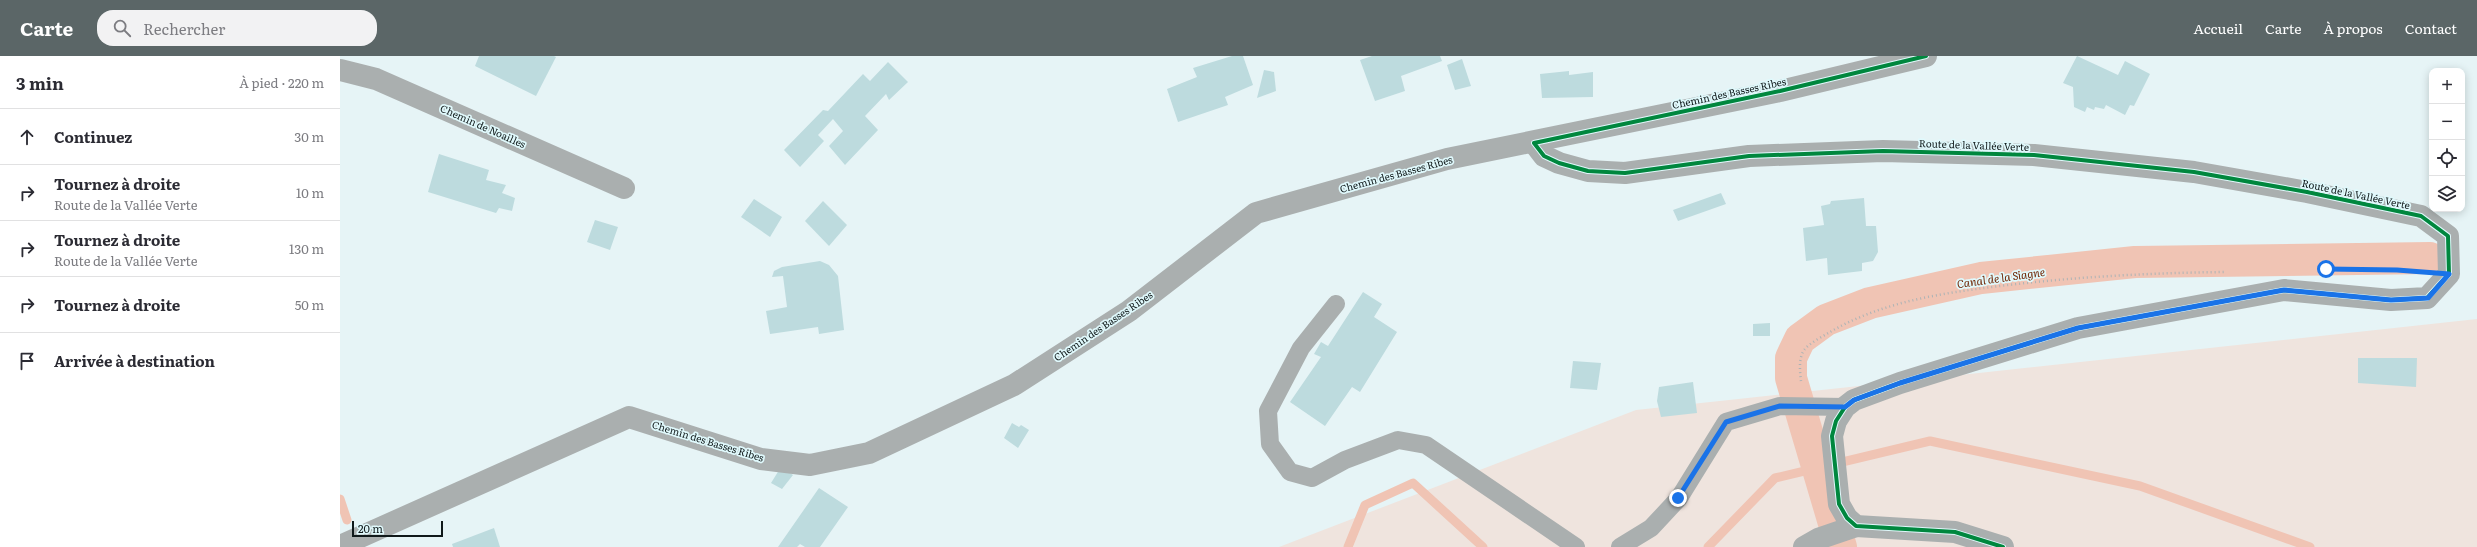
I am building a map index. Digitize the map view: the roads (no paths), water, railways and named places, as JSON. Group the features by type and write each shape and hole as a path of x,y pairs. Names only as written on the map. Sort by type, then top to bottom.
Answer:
{"street":[{"name":"Chemin des Basses Ribes","path":"340,546 629,417 761,459 810,465 869,453 1014,385 1129,311 1256,213 1447,159 1534,143 1780,91 1926,56"},
{"name":"Chemin de Noailles","path":"340,70 376,79 624,188"},
{"name":"Route de la Vallée Verte","path":"1534,143 1544,156 1559,163 1588,171 1625,173 1750,156 1883,151 2034,155 2194,172 2307,192 2421,216 2448,236 2449,274 2428,298 2391,300 2284,290 2078,328 1900,383 1854,400 1845,407"},
{"path":"1845,407 1836,421 1832,436 1840,504 1847,518 1856,526"},
{"path":"1804,547 1818,539 1856,526 1955,532 2003,547"}],"lane":[{"path":"1336,304 1301,348 1268,411 1270,444 1290,472 1312,478 1345,460 1398,440 1426,445 1576,547"},
{"path":"1620,547 1651,528 1678,498 1726,422 1780,406 1845,407"}],"waterway":[{"name":"Canal de la Siagne","path":"1841,547 1791,378 1791,358 1800,339 1826,320 1870,303 1981,278 2135,262 2430,258"},
{"path":"1708,547 1775,478 1930,441 2140,486 2310,547"},
{"path":"1348,547 1365,505 1413,483 1483,547"},
{"path":"340,499 347,520"}]}
